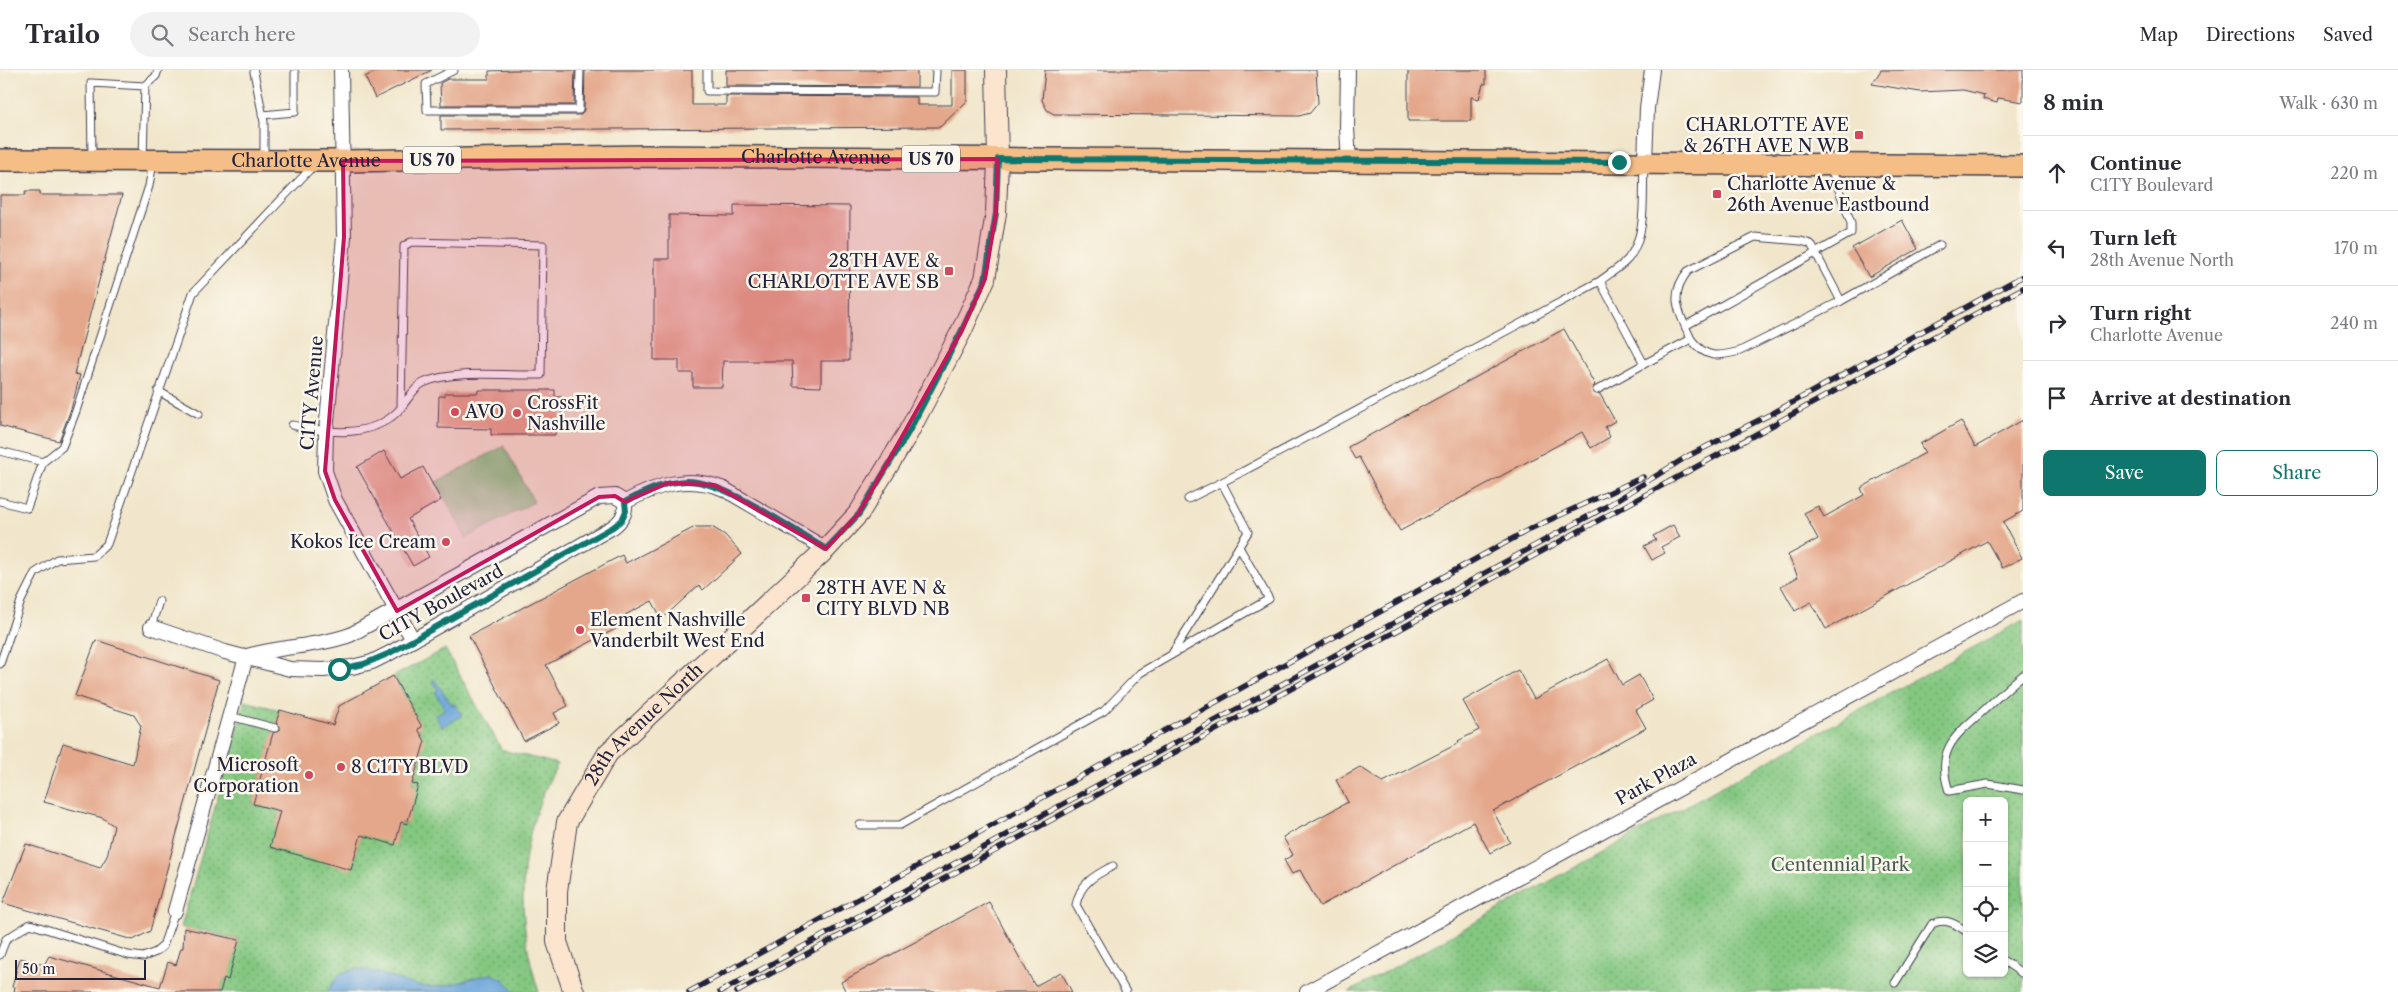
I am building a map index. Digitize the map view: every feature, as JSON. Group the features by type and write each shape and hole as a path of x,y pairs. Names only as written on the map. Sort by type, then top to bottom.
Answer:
{"main road":[{"name":"28th Avenue North","path":"574,991 558,942 557,891 568,822 608,753 826,549 859,514 908,433 961,332 985,280 996,213 998,159 996,70"},
{"name":"Charlotte Avenue","path":"0,160 343,161 645,156 2023,166"}],"street":[{"name":"C1TY Avenue","path":"341,70 344,236 326,432 325,471 331,491 413,640"},
{"path":"1348,70 1347,128 1349,162"},
{"path":"1645,162 1647,108 1652,70"},
{"path":"625,502 648,490 668,483 686,481 705,483 724,489 826,549"},
{"name":"C1TY Boulevard","path":"151,627 225,652 290,669 339,669 372,662 613,527 622,520 626,511 625,502 615,496 599,497 357,632 333,641 266,651 246,656"},
{"name":"Park Plaza","path":"1307,992 2023,601"},
{"path":"175,911 246,656"}],"lane":[{"path":"92,159 91,83 145,86 156,76 158,70"},
{"path":"454,70 426,84 427,110 580,110 580,70"},
{"path":"706,70 707,91 935,92 936,70"},
{"path":"254,72 262,115 264,160"},
{"path":"262,115 295,112 295,73"},
{"path":"0,501 27,508 43,462 62,447 76,411 149,186 145,86"},
{"path":"0,664 21,601 35,573 58,559 94,556 108,544 158,391 193,293 320,160"},
{"path":"1188,499 1222,483 1600,281 1626,260 1638,241 1642,221 1645,162"},
{"path":"1685,326 1847,238 1852,228 1829,164"},
{"path":"1841,301 1811,244 1801,241 1755,237 1688,271 1676,290 1676,302 1685,326 1691,339 1699,349 1708,354 1740,352 1841,301 1940,245"},
{"path":"292,425 326,432 352,431 376,426 400,408 421,384 444,376 541,376 543,245 411,242 404,246 400,408"},
{"path":"1600,281 1644,364"},
{"path":"1597,390 1691,339"},
{"path":"158,391 199,414"},
{"path":"0,451 43,462"},
{"path":"1172,654 1248,532 1222,483"},
{"path":"860,825 900,824 1104,711 1140,673 1269,599 1239,547"},
{"path":"151,627 159,601"},
{"path":"2023,675 1953,738 1944,761 1944,778 1949,791 1988,784 2023,790"},
{"path":"230,716 275,728"},
{"path":"1113,866 1097,874 1083,886 1078,895 1076,905 1126,992"},
{"path":"0,956 6,939 30,924 135,956 148,956 160,950 166,940 175,911"},
{"path":"1895,983 1932,924 1940,921 1949,921 1963,930"},
{"path":"2008,965 2023,974"}],"highlighted area":[{"path":"998,159 996,213 985,279 961,332 859,513 826,549 714,485 668,483 625,502 615,496 599,497 397,611 335,500 325,471 344,237 343,161"}],"green space":[{"path":"504,446 534,502 466,538 436,482"},
{"name":"Centennial Park","path":"2023,620 2023,992 1349,992"},
{"path":"445,649 502,750 558,764 544,791 534,819 527,847 524,876 523,905 526,934 539,992 220,992 224,978 227,979 239,940 202,930 200,934 181,927 245,701 280,710 253,804 280,811 351,869 361,835 395,844 401,822 406,824 417,785 412,784 421,756 422,742 418,729 421,727 394,676"}],"water":[{"path":"434,679 452,705 455,704 462,716 442,727 435,715 445,709 435,692 438,690 432,680"},
{"path":"355,969 427,987 444,986 492,974 503,979 516,992 327,992 340,974"}],"building":[{"path":"379,70 432,70 375,98 365,77"},
{"path":"575,70 574,105 441,105 440,83 448,79 489,79 489,71"},
{"path":"585,70 692,70 692,105 726,105 726,96 917,97 917,105 952,105 952,70 967,70 967,101 940,127 441,130 441,115 581,115 584,110"},
{"path":"726,70 917,70 917,87 726,86"},
{"path":"1045,70 1316,70 1318,103 1310,113 1299,116 1054,114 1047,110 1042,100"},
{"path":"1408,70 1486,70 1486,84 1483,84 1479,99 1471,97 1471,121 1408,121"},
{"path":"1881,70 2023,70 2023,102 1998,98 1997,103 1983,99 1984,95 1963,90 1920,92 1872,84"},
{"path":"25,191 40,191 40,195 122,195 74,374 80,375 71,409 59,441 0,426 0,195 26,195"},
{"path":"734,205 850,206 849,361 821,361 821,387 793,386 792,361 723,361 722,387 693,387 693,373 679,373 679,360 654,360 654,259 669,259 669,215 734,216"},
{"path":"1902,220 1918,249 1869,277 1852,248"},
{"path":"1564,329 1595,385 1592,388 1593,393 1600,394 1615,421 1605,427 1610,437 1591,448 1582,432 1400,531 1359,457 1355,459 1348,447"},
{"path":"478,390 555,390 555,397 562,397 561,429 555,429 555,435 491,435 491,429 438,428 439,396 445,396 445,393 478,393"},
{"path":"2023,420 2023,511 2003,522 2022,558 2002,568 1987,541 1826,629 1811,602 1795,611 1781,586 1798,577 1788,555 1818,539 1804,513 1818,506 1824,517 1864,495 1861,488 1925,453 1920,444 1961,421 1975,447"},
{"path":"384,451 400,479 423,467 441,500 408,519 429,557 413,566 357,467"},
{"path":"1673,525 1680,537 1661,547 1665,553 1652,560 1644,546 1656,540 1653,536"},
{"path":"695,527 712,527 725,535 742,554 703,590 699,585 662,619 652,601 625,615 629,622 546,665 568,706 554,713 559,723 524,741 469,636 622,555 626,563"},
{"path":"96,640 219,680 150,931 133,940 3,903 26,844 100,868 107,856 114,826 103,818 44,802 63,743 133,764 141,726 134,715 75,696"},
{"path":"1608,659 1622,685 1639,675 1653,700 1636,710 1646,728 1493,811 1510,842 1490,853 1473,822 1320,906 1300,870 1292,874 1284,860 1293,855 1283,837 1348,802 1336,780 1360,767 1383,782 1459,743 1458,741 1479,730 1463,701 1518,670 1534,699"},
{"name":"8 C1TY BLVD","path":"393,676 422,727 418,729 425,741 412,784 418,785 407,824 401,822 395,845 361,835 351,870 270,847 280,811 253,804 273,733 280,730 280,726 276,723 280,710 333,725 339,706"},
{"path":"989,902 1035,986 1061,972 1072,992 846,992 841,982"},
{"path":"184,928 239,940 228,980 224,978 220,992 14,992 15,987 12,987 20,958 44,965 49,956 160,987 168,962 176,965 181,948 183,948"}],"railway":[{"path":"720,992 1609,505 1688,456 1775,412 2023,276"},
{"path":"737,992 2023,288"},
{"path":"689,992 1532,528 1643,477"}],"place":[{"name":"CHARLOTTE AVE & 26TH AVE N WB","path":"1859,135"},
{"name":"Charlotte Avenue & 26th Avenue Eastbound","path":"1717,194"},
{"name":"28TH AVE & CHARLOTTE AVE SB","path":"949,271"},
{"name":"AVO","path":"455,412"},
{"name":"CrossFit Nashville","path":"517,413"},
{"name":"Kokos Ice Cream","path":"446,542"},
{"name":"28TH AVE N & CITY BLVD NB","path":"806,598"},
{"name":"Element Nashville Vanderbilt West End","path":"580,630"},
{"name":"8 C1TY BLVD","path":"341,767"},
{"name":"Microsoft Corporation","path":"309,775"}],"route":[{"path":"339,669 372,662 390,653 568,554 622,520 626,511 625,502 648,490 668,483 686,481 705,483 724,489 826,549 859,514 908,433 961,332 985,280 996,213 998,159 1619,162"}]}
